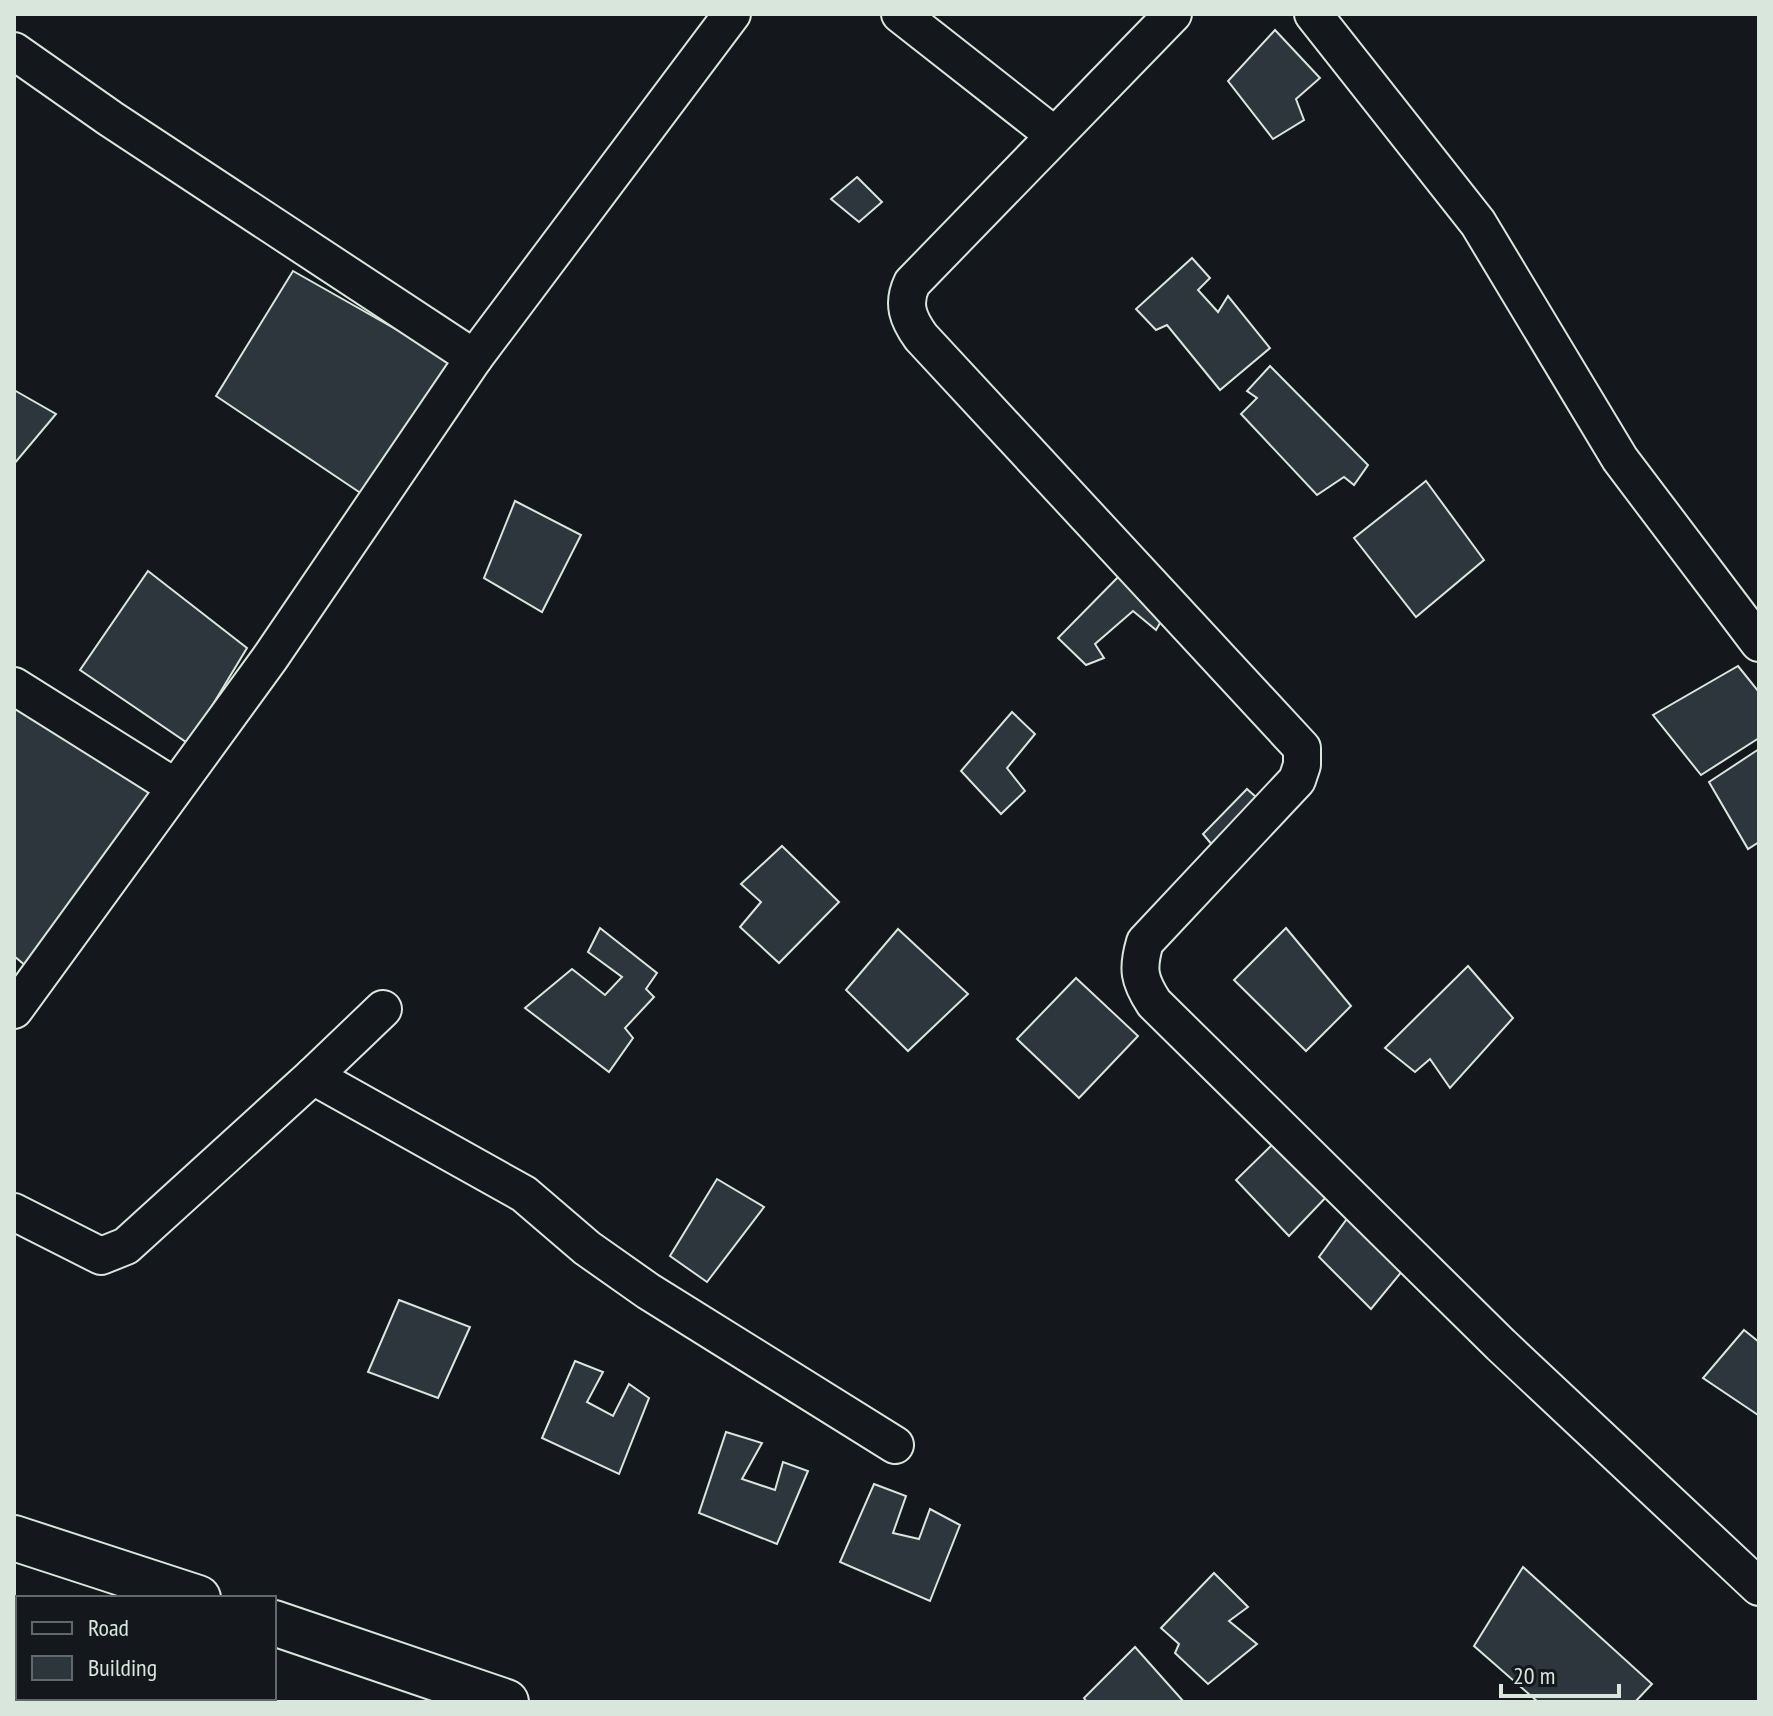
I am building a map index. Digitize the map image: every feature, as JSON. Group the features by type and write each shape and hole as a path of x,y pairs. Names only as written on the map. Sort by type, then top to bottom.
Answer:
{"street":[{"path":"14,1010 270,658 474,358 732,14"},
{"path":"900,14 1054,135"},
{"path":"1173,14 912,283 906,295 908,320 921,337 1302,748 1302,765 1297,780 1145,942 1139,962 1142,985 1154,1003 1501,1345 1759,1587"},
{"path":"1313,14 1478,223 1620,459 1759,643"},
{"path":"14,51 474,358"},
{"path":"14,686 175,787"},
{"path":"14,1212 101,1256 126,1246 383,1009"},
{"path":"313,1076 524,1194 587,1248 648,1291 895,1445"},
{"path":"14,1538 192,1596"},
{"path":"276,1624 506,1702"}],"building":[{"path":"1275,30 1320,78 1296,99 1304,120 1273,139 1228,81"},
{"path":"857,177 882,202 859,222 831,199"},
{"path":"1192,258 1210,278 1198,290 1218,312 1228,296 1270,348 1220,390 1167,325 1156,330 1136,309"},
{"path":"293,271 459,365 362,494 216,396"},
{"path":"1270,366 1368,465 1354,485 1344,477 1317,495 1241,414 1257,398 1247,391"},
{"path":"14,390 56,414 14,464"},
{"path":"1426,481 1484,560 1416,617 1354,538"},
{"path":"515,501 581,535 542,612 484,578"},
{"path":"1126,569 1167,611 1156,630 1133,611 1095,644 1104,658 1086,665 1058,638"},
{"path":"148,571 247,648 189,744 80,670"},
{"path":"1738,666 1759,692 1759,738 1701,775 1653,715"},
{"path":"14,700 155,791 26,966 14,956"},
{"path":"1012,712 1035,734 1007,768 1025,791 1001,814 961,771"},
{"path":"1759,749 1759,842 1748,849 1709,782"},
{"path":"1247,789 1265,805 1218,852 1203,834"},
{"path":"782,846 839,902 779,963 740,927 761,902 741,884"},
{"path":"600,928 657,973 646,989 654,997 625,1028 633,1038 609,1072 525,1008 572,969 605,995 622,977 588,952"},
{"path":"1286,928 1351,1006 1306,1051 1234,980"},
{"path":"898,929 968,994 908,1051 846,990"},
{"path":"1468,966 1513,1018 1450,1088 1430,1059 1415,1072 1385,1048"},
{"path":"1076,978 1138,1036 1079,1098 1017,1039"},
{"path":"1279,1138 1331,1192 1289,1236 1236,1180"},
{"path":"717,1179 764,1207 707,1282 670,1256"},
{"path":"1352,1212 1408,1264 1371,1309 1319,1257"},
{"path":"399,1300 470,1327 438,1398 368,1372"},
{"path":"1744,1330 1759,1342 1758,1415 1703,1378"},
{"path":"575,1361 603,1372 587,1402 613,1416 629,1384 649,1398 619,1474 542,1438"},
{"path":"726,1432 762,1443 742,1479 775,1490 783,1462 808,1471 777,1544 699,1513"},
{"path":"874,1484 906,1496 893,1533 919,1539 930,1509 960,1525 930,1601 840,1562"},
{"path":"1523,1567 1652,1684 1635,1702 1538,1702 1474,1646"},
{"path":"1214,1573 1248,1607 1229,1621 1257,1644 1208,1684 1175,1653 1179,1644 1161,1628"},
{"path":"1135,1647 1184,1702 1087,1702 1084,1698"}]}
